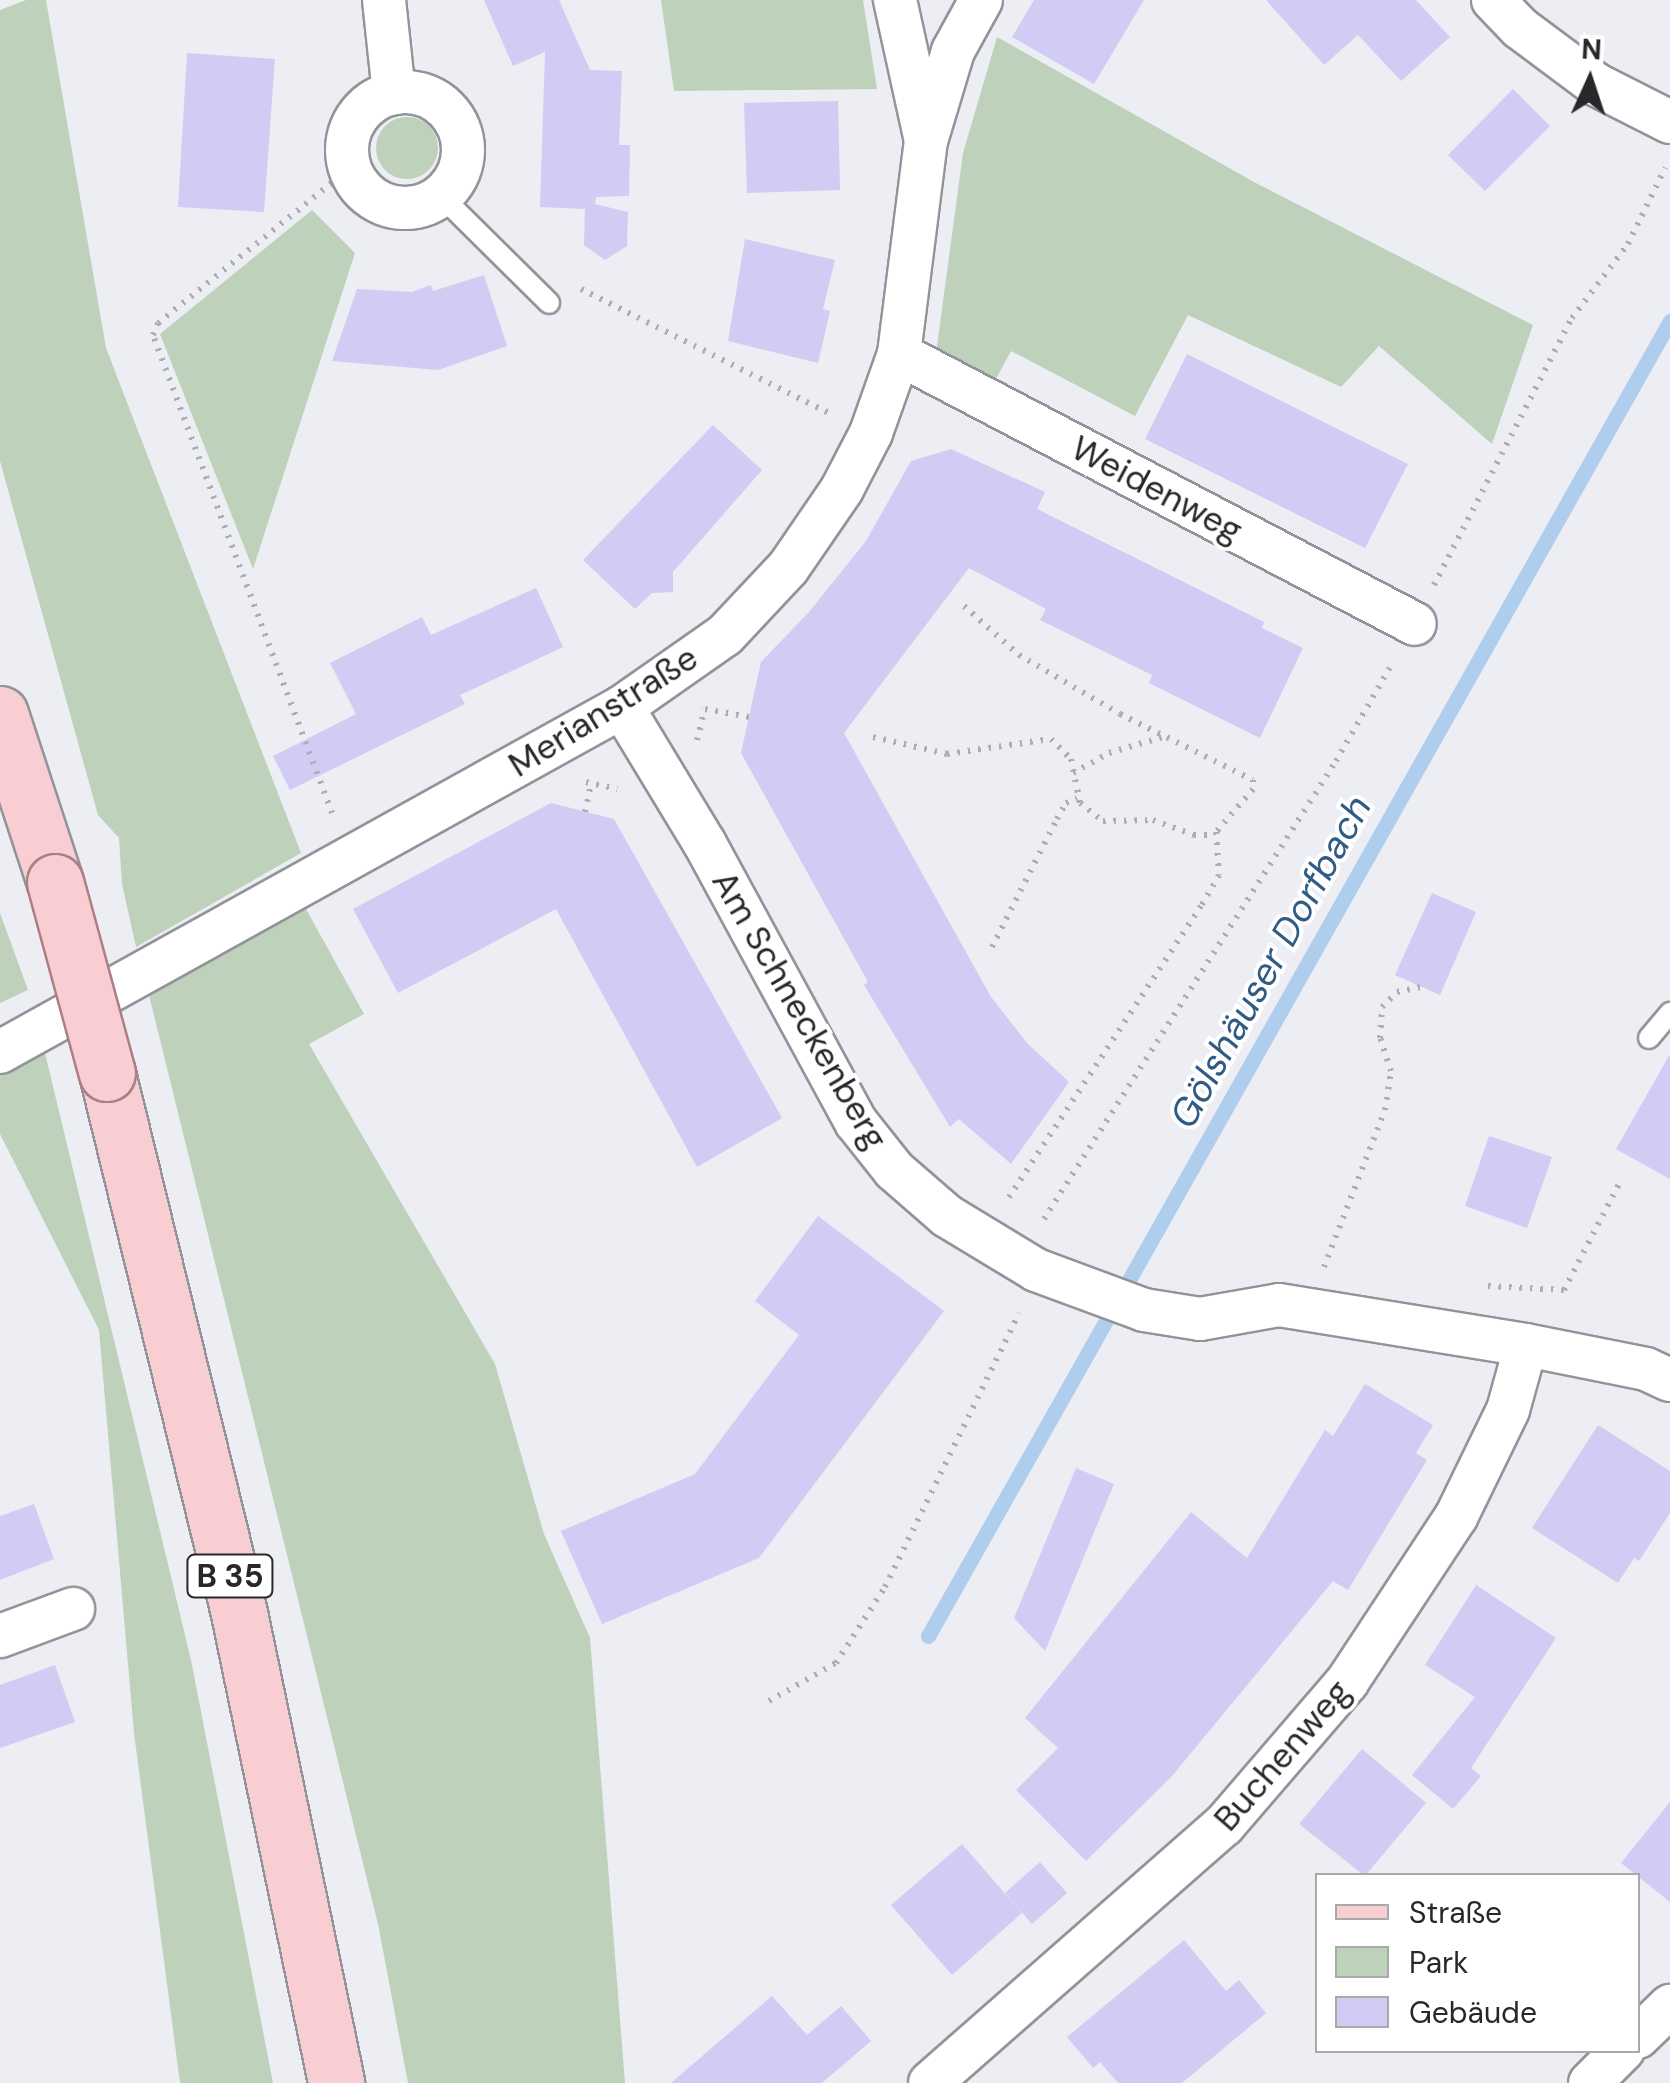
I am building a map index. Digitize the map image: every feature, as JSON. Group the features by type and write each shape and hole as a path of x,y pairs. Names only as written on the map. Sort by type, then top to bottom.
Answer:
{"main road":[{"name":"B 35","path":"0,714 54,882 106,1073 240,1613 336,2083"}],"street":[{"path":"384,0 394,93"},
{"name":"Merianstraße","path":"895,0 926,141"},
{"name":"Merianstraße","path":"0,1052 622,708 724,635 788,568 842,488 871,433 899,354 926,141 953,51 982,0"},
{"path":"1493,0 1520,28 1595,84 1670,122"},
{"path":"414,92 433,98 448,109 459,126 462,165 441,196 426,205 392,208 362,190 352,176 347,141 352,124 377,98 394,93 414,92"},
{"name":"Weidenweg","path":"899,354 1048,423 1415,624"},
{"name":"Am Schneckenberg","path":"622,708 704,844 856,1122 894,1170 947,1216 1042,1272 1144,1310 1200,1319 1280,1305 1526,1344 1646,1369 1670,1380"},
{"name":"Buchenweg","path":"930,2083 1224,1825 1347,1682 1456,1517 1508,1410 1526,1344"},
{"path":"0,1636 74,1609"},
{"path":"1640,2035 1670,2006"},
{"path":"1590,2083 1621,2053"}],"lane":[{"path":"441,196 549,302"},
{"path":"1649,1038 1670,1013"}],"path":[{"path":"769,1701 836,1663 886,1587 1042,1272 1415,624 1474,502 1572,318 1628,244 1670,158"},
{"path":"334,818 153,335 158,323 334,181 352,176"},
{"path":"549,302 580,288 871,433"},
{"path":"964,606 1019,654 1163,736 1253,780 1253,789 1215,836 1219,875 1201,906 982,1237"},
{"path":"705,709 749,717"},
{"path":"1073,772 1109,753 1163,736"},
{"path":"873,737 947,754 1051,738 1070,759 1077,798 1103,821 1153,820 1194,835 1215,836"},
{"path":"585,812 591,783"},
{"path":"992,947 1057,818 1066,804 1077,798"},
{"path":"1308,1310 1385,1110 1391,1071 1380,1038 1382,1007 1396,992 1421,986"},
{"path":"1461,1334 1478,1286 1564,1290 1620,1184"}],"green space":[{"path":"26,0 46,0 106,348 301,853 136,947 122,884 119,838 98,815 0,461 0,10"},
{"path":"661,0 863,0 877,89 674,91"},
{"path":"997,37 1254,182 1533,325 1492,444 1379,346 1341,387 1188,315 1135,416 1011,351 992,386 942,360 937,346 963,153"},
{"path":"407,117 429,126 438,148 429,170 407,179 385,170 376,148 385,126"},
{"path":"312,210 355,253 253,569 160,334"},
{"path":"306,909 364,1014 309,1044 495,1364 544,1534 590,1638 625,2083 408,2083 378,1924 148,991"},
{"path":"0,913 28,990 0,1003"},
{"path":"44,1049 191,1660 273,2083 180,2083 134,1733 99,1330 0,1134 0,1072"}],"building":[{"path":"484,0 559,0 590,70 622,71 619,145 630,145 629,196 596,197 595,204 628,212 627,246 605,260 584,245 585,209 540,207 545,52 513,66"},
{"path":"1034,0 1144,0 1094,84 1012,37"},
{"path":"1266,0 1416,0 1450,37 1401,81 1358,35 1324,65"},
{"path":"187,53 275,59 264,212 178,207"},
{"path":"1513,89 1550,126 1485,191 1448,155"},
{"path":"838,101 840,190 747,193 744,103"},
{"path":"745,239 835,260 823,309 830,311 818,363 728,341"},
{"path":"484,275 507,346 438,370 332,361 357,289 412,292 431,285 433,291"},
{"path":"1187,354 1408,464 1365,548 1145,439"},
{"path":"713,425 762,470 673,572 673,592 652,593 635,609 583,560"},
{"path":"951,449 1045,492 1037,509 1264,622 1262,628 1303,648 1260,738 1149,683 1152,675 1040,620 1046,609 969,568 844,733 991,997 1027,1043 1069,1082 1011,1164 959,1119 950,1127 864,985 868,982 741,753 761,662 809,612 866,541 911,461"},
{"path":"536,588 563,647 460,695 465,704 290,790 273,756 356,714 330,663 422,617 431,635"},
{"path":"551,803 614,819 782,1118 697,1167 556,909 398,993 353,909"},
{"path":"1432,893 1476,912 1440,995 1395,975"},
{"path":"1670,1054 1670,1179 1616,1149"},
{"path":"1489,1136 1552,1157 1527,1228 1465,1206"},
{"path":"818,1216 944,1311 759,1558 602,1624 561,1531 695,1474 799,1335 755,1301"},
{"path":"1365,1384 1433,1425 1416,1453 1427,1460 1348,1590 1333,1581 1172,1776 1086,1861 1016,1790 1058,1748 1025,1718 1191,1512 1247,1558 1325,1430 1333,1436"},
{"path":"1598,1425 1670,1471 1670,1513 1639,1561 1634,1558 1618,1583 1532,1528"},
{"path":"1076,1468 1114,1484 1045,1651 1014,1618"},
{"path":"34,1504 54,1559 0,1580 0,1516"},
{"path":"1476,1585 1556,1638 1471,1768 1481,1776 1453,1809 1412,1775 1475,1697 1425,1665"},
{"path":"55,1665 75,1722 0,1748 0,1685"},
{"path":"1362,1749 1426,1803 1368,1873 1361,1873 1299,1824"},
{"path":"1670,1802 1670,1902 1640,1878 1640,1873 1621,1863"},
{"path":"962,1844 1022,1913 952,1975 891,1905"},
{"path":"1040,1862 1067,1893 1032,1924 1005,1893"},
{"path":"1184,1940 1226,1991 1239,1980 1266,2013 1182,2083 1118,2083 1100,2062 1093,2068 1067,2037"},
{"path":"772,1996 807,2035 841,2006 871,2041 822,2083 671,2083"}],"waterway":[{"name":"Gölshäuser Dorfbach","path":"928,1636 1670,321"}]}
